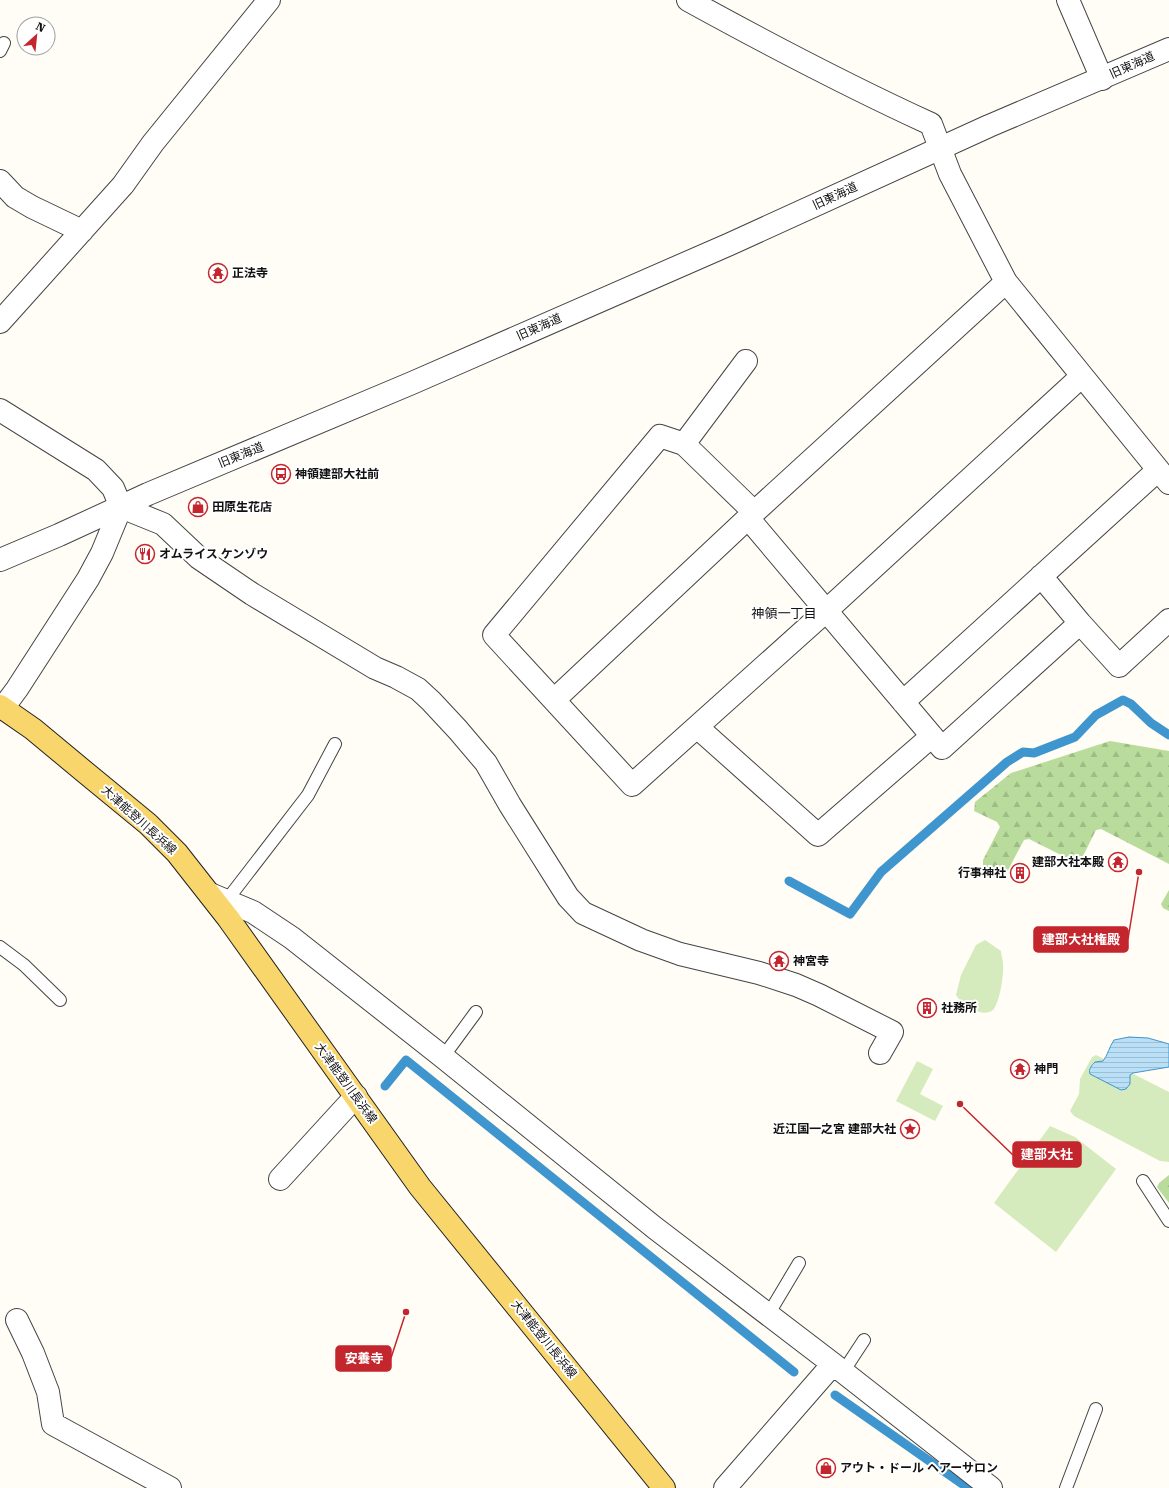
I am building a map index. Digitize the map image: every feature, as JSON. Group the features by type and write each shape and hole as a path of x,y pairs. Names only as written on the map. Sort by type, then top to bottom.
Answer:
{"main road":[{"name":"大津能登川長浜線","path":"2,707 33,729 148,824 218,897 420,1187 664,1488"}],"street":[{"path":"0,322 123,185 153,144 270,0"},
{"path":"688,0 772,46 873,97 931,124 950,174 1006,282 1164,476 1041,576 903,702"},
{"path":"1068,0 1102,79"},
{"name":"旧東海道","path":"0,560 148,494 412,383 644,282 940,148 1169,49"},
{"path":"0,182 15,197 32,207 82,231"},
{"path":"554,700 751,515 1006,282"},
{"path":"684,444 746,361"},
{"path":"1080,623 942,748 826,611 751,515 684,444 660,436 494,635 632,785 826,611 1082,376"},
{"path":"0,410 96,470 113,488 121,507 163,524 199,558 252,594 375,668 418,689 431,701 486,762 510,805 568,897 583,913 641,940 680,954 759,973 796,985 819,995 892,1032 880,1053"},
{"path":"2,707 18,689 88,579 102,553 121,507"},
{"path":"1041,576 1080,623 1119,666 1169,620"},
{"path":"697,727 818,835 932,736"},
{"path":"218,897 253,912 292,938 443,1057 655,1228 838,1368 991,1488"},
{"path":"280,1179 356,1096"},
{"path":"17,1320 33,1353 48,1392 53,1424 170,1488"},
{"path":"725,1488 838,1368"}],"lane":[{"path":"218,897 308,795 335,744"},
{"path":"0,947 24,965 60,1000"},
{"path":"443,1057 476,1012"},
{"path":"1143,1181 1169,1220"},
{"path":"768,1314 799,1263"},
{"path":"838,1368 864,1340"},
{"path":"1066,1488 1096,1409"}],"green space":[{"path":"1110,741 1169,751 1169,864 1101,829 1096,830 1080,862 1075,862 1029,839 1024,840 1006,874 1000,876 983,867 983,860 1000,827 997,822 974,811 975,802 1011,773"},
{"path":"1169,890 1169,911 1163,908 1161,904"},
{"path":"985,940 1001,951 1003,969 998,1001 993,1010 984,1013 966,1005 956,995 961,975 976,945"},
{"path":"1096,1055 1169,1092 1169,1162 1160,1161 1074,1116 1070,1111 1079,1094 1080,1079 1092,1057"},
{"path":"917,1061 933,1069 920,1094 943,1106 935,1121 896,1101"},
{"path":"1050,1126 1075,1137 1116,1169 1056,1252 994,1203"},
{"path":"1169,1175 1169,1203 1157,1187 1159,1183"}],"water":[{"path":"1129,1037 1148,1038 1169,1044 1169,1067 1133,1073 1130,1075 1130,1084 1126,1089 1121,1090 1090,1074 1090,1069 1095,1062 1103,1061 1114,1040"}],"waterway":[{"path":"789,881 850,914 881,872 1007,762 1023,752 1034,753 1075,737 1096,715 1123,700 1131,704 1151,723 1169,735"},
{"path":"385,1086 406,1060 794,1372"},
{"path":"835,1395 968,1488"}],"place":[{"name":"正法寺","path":"218,273"},
{"name":"神領建部大社前","path":"281,474"},
{"name":"田原生花店","path":"198,507"},
{"name":"オムライス ケンゾウ","path":"145,554"},
{"name":"建部大社本殿","path":"1118,862"},
{"name":"建部大社権殿","path":"1139,872"},
{"name":"行事神社","path":"1020,873"},
{"name":"神宮寺","path":"779,961"},
{"name":"社務所","path":"927,1008"},
{"name":"神門","path":"1020,1069"},
{"name":"建部大社","path":"960,1104"},
{"name":"近江国一之宮 建部大社","path":"910,1129"},
{"name":"安養寺","path":"406,1312"},
{"name":"アウト・ドール ヘアーサロン","path":"826,1468"}],"district":[{"name":"神領一丁目","path":"784,613"}]}
